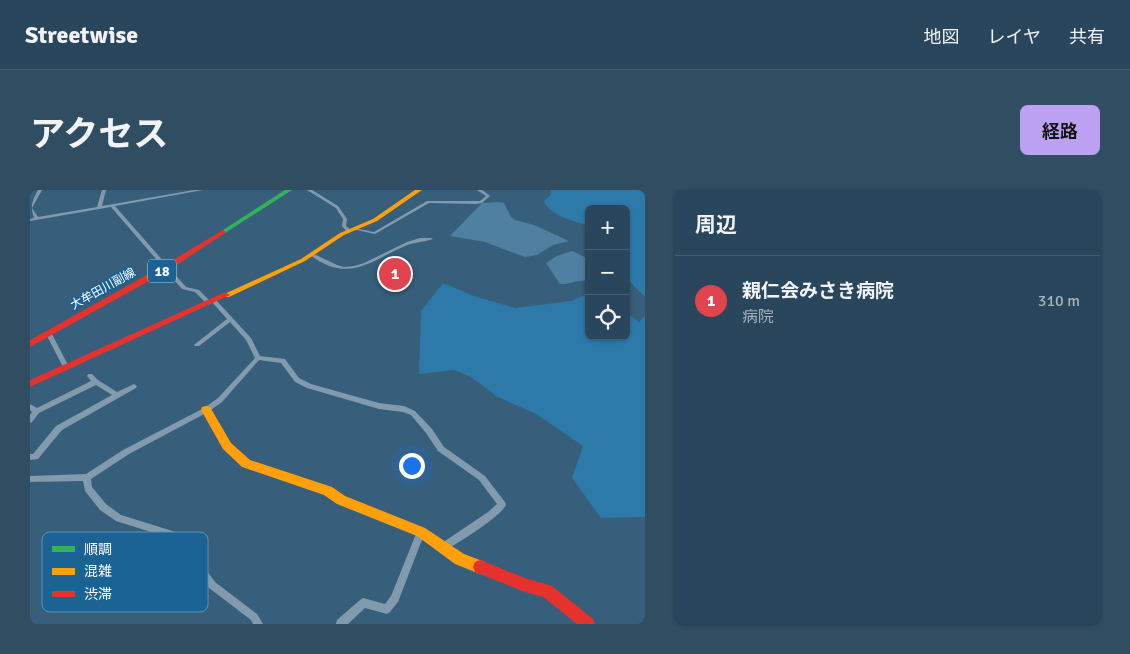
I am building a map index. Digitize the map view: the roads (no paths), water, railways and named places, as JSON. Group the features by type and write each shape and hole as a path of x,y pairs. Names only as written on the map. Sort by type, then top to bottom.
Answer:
{"street":[{"path":"31,220 36,218 30,208 40,190"},
{"path":"99,208 104,190"},
{"path":"31,220 201,190"},
{"name":"大牟田川副線","path":"30,344 166,268 289,190"},
{"path":"309,190 338,207 345,219 344,226 351,230 375,233 428,202 464,204 481,202 488,196 480,190"},
{"path":"30,384 312,255 351,230 375,220 418,190"},
{"path":"112,206 184,288 197,291 231,319 249,338 258,358"},
{"path":"312,255 336,266 346,268 359,266 416,239 431,239"},
{"path":"197,345 231,319"},
{"path":"49,334 66,367"},
{"path":"30,479 87,477 126,452 206,410 220,400 258,358"},
{"path":"258,358 283,361 297,380 309,386 379,406 404,409 413,413 429,431 441,449 482,478 502,505 491,516 442,548"},
{"path":"90,376 117,395"},
{"path":"30,420 34,409 96,382"},
{"path":"30,457 35,457 59,428 134,386"},
{"path":"206,410 214,420 228,450 234,457 246,464 328,491 341,500 422,532 460,559 526,585 547,591 588,624"},
{"path":"87,477 88,488 102,507 119,518 163,532"},
{"path":"341,624 363,603 387,609 395,599 422,532"},
{"path":"208,580 212,585 254,617 258,624"}],"place":[{"name":"親仁会みさき病院","path":"395,274"}]}
